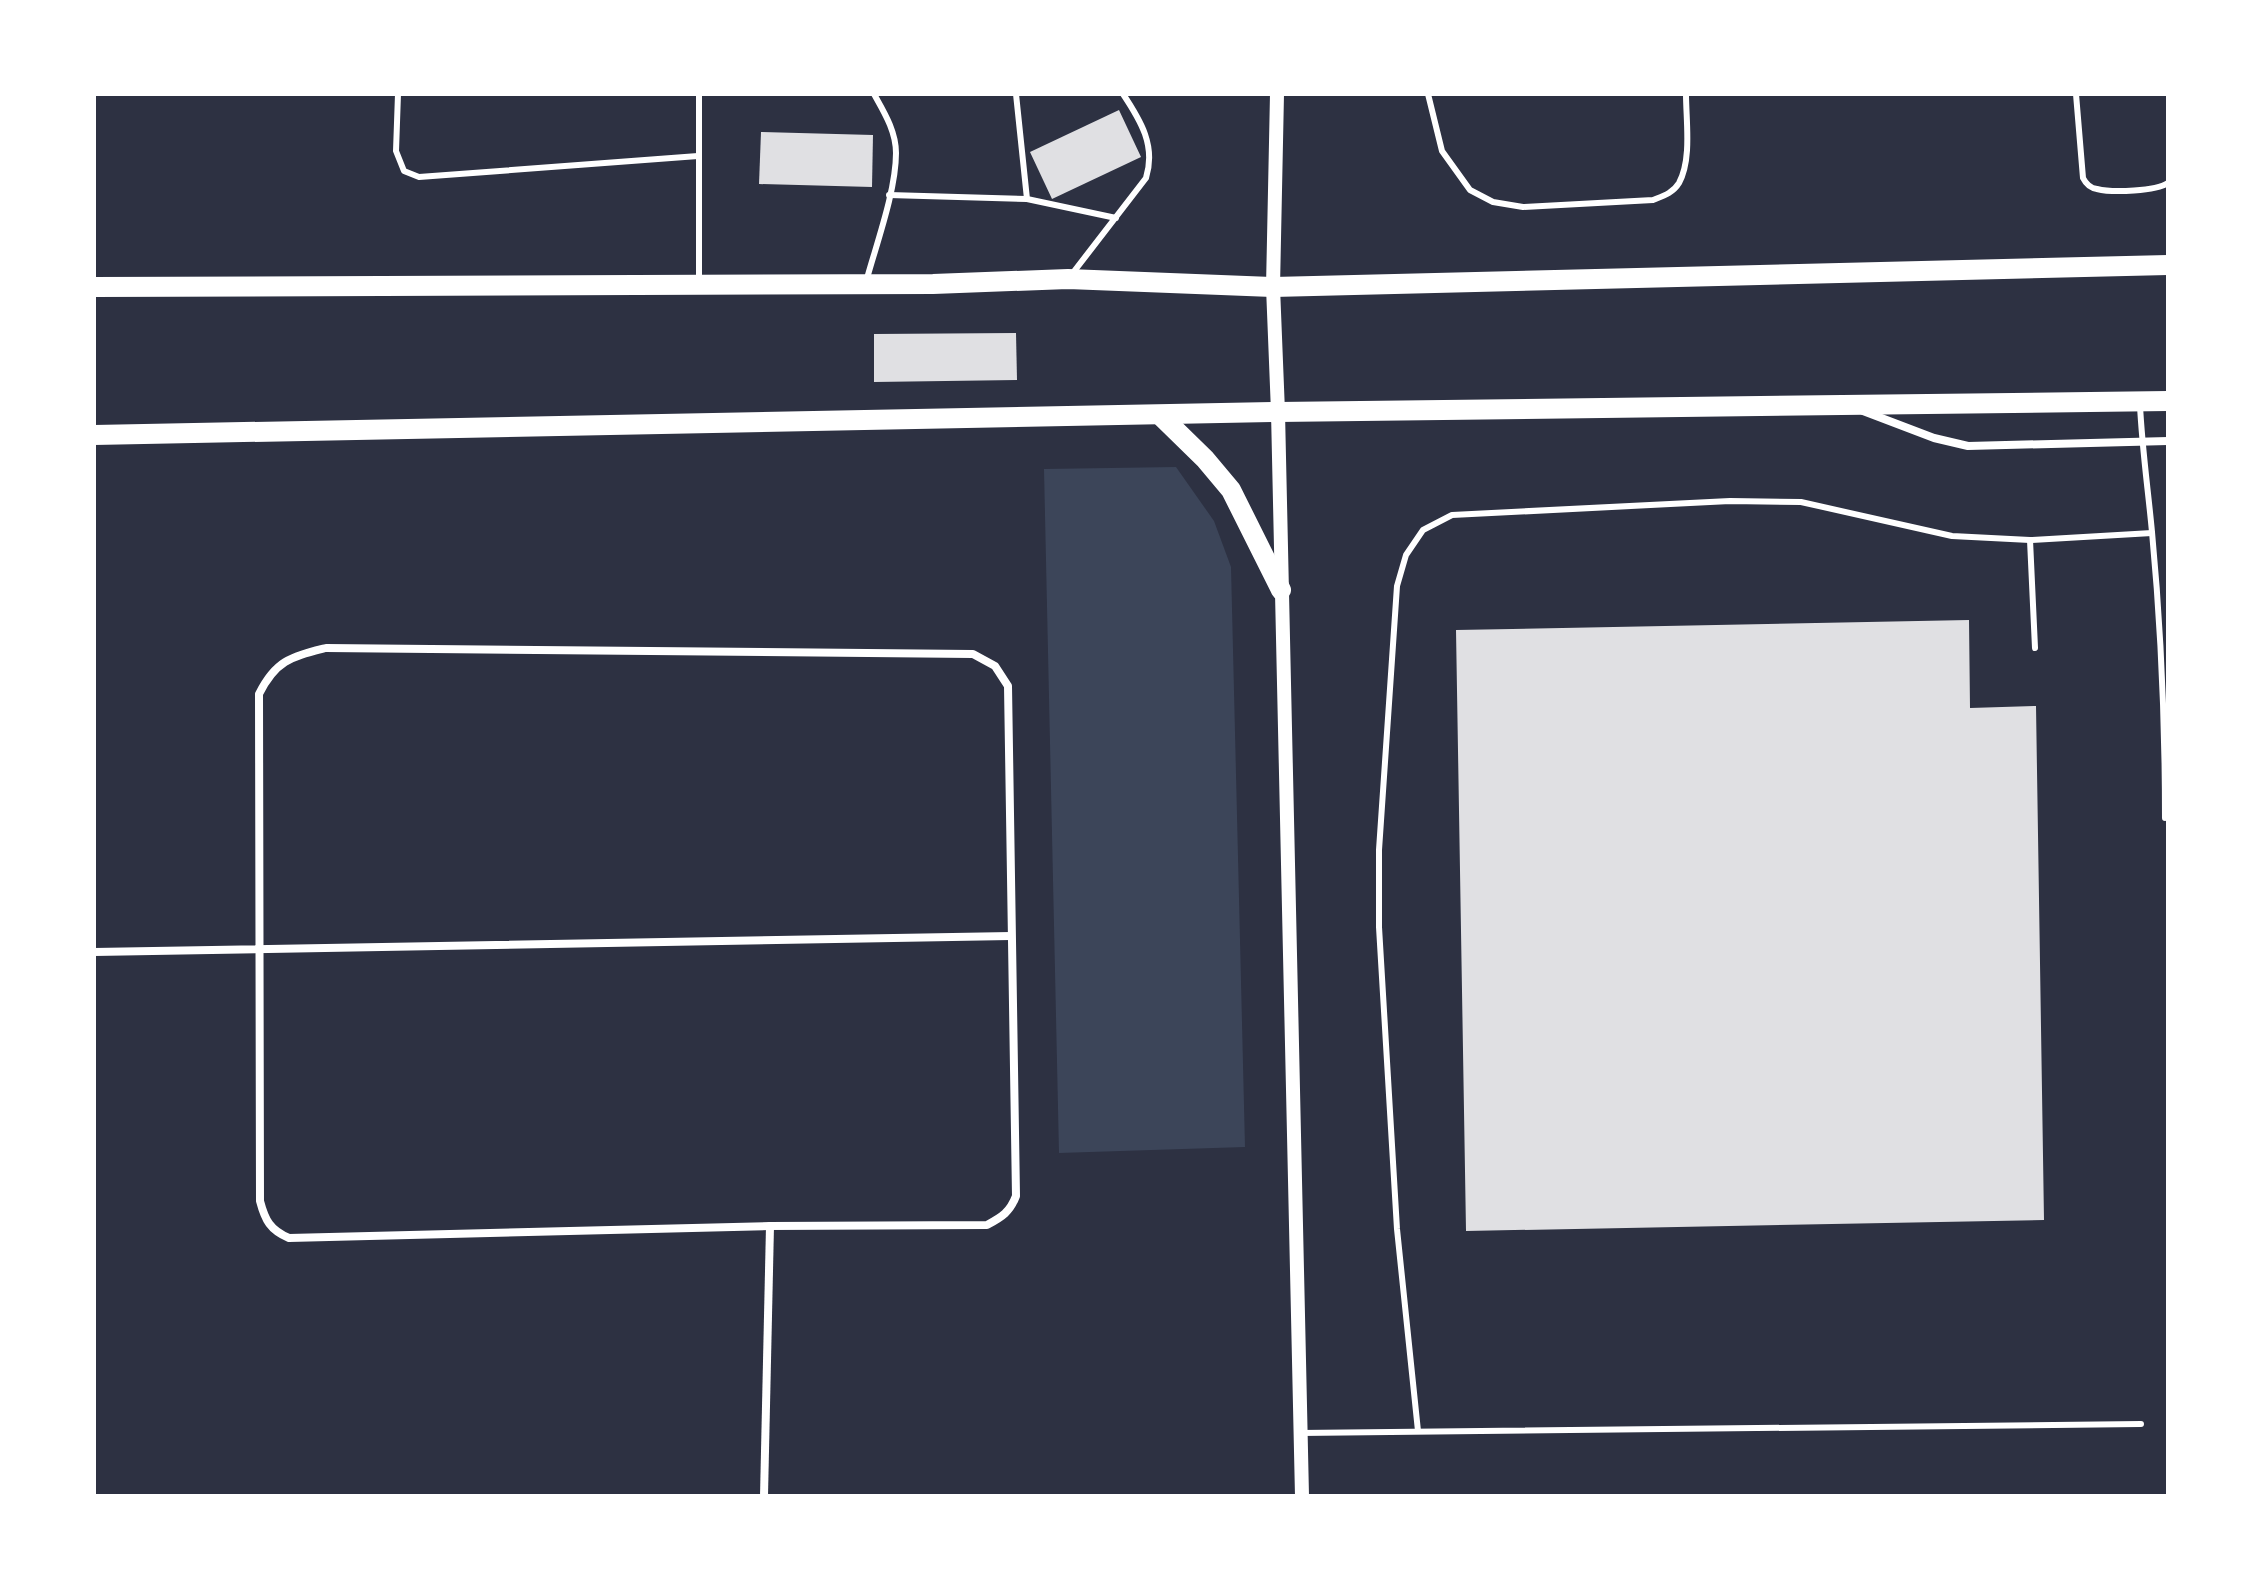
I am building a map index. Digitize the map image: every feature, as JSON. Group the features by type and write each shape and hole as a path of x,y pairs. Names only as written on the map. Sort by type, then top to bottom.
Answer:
{"main road":[{"path":"94,287 865,284 1068,279 1273,287 2168,265"},
{"path":"94,435 1278,412 2168,401"},
{"path":"1160,415 1205,459 1231,490 1281,590"}],"street":[{"path":"1277,94 1273,287 1302,1496"},
{"path":"1848,405 1934,438 1968,446 2168,441"},
{"path":"326,648 973,654 995,666 1008,686 1011,936 1016,1196 1011,1209 987,1225 770,1226 289,1238 275,1232 265,1219 260,1201 259,694 269,674 291,657 326,648"},
{"path":"94,952 1011,936"},
{"path":"764,1496 770,1226"}],"lane":[{"path":"398,94 396,151 404,171 419,177 698,156"},
{"path":"699,94 699,284"},
{"path":"865,284 889,195 896,152 889,123 874,94"},
{"path":"1016,94 1027,199"},
{"path":"1068,279 1146,178 1151,163 1148,138 1123,94"},
{"path":"1428,94 1442,151 1470,190 1493,202 1523,207 1653,200 1668,195 1678,185 1685,166 1686,94"},
{"path":"2076,94 2083,178 2087,185 2098,190 2159,189 2168,183"},
{"path":"889,195 1027,199 1116,218"},
{"path":"2140,401 2165,743 2165,818"},
{"path":"1418,1431 1397,1229 1379,927 1379,850 1397,586 1406,555 1423,530 1452,515 1773,501 1801,502 1952,536 2030,540 2152,533"},
{"path":"2030,540 2035,648"},
{"path":"1300,1433 2141,1424"}],"shaded area":[{"path":"1176,467 1214,521 1231,567 1245,1147 1059,1153 1044,469"}],"building":[{"path":"1119,110 1141,157 1052,199 1030,152"},
{"path":"761,132 873,135 872,187 759,184"},
{"path":"1016,333 1017,380 874,382 874,334"},
{"path":"1969,620 1970,708 2036,706 2044,1220 1466,1231 1456,630"}]}
